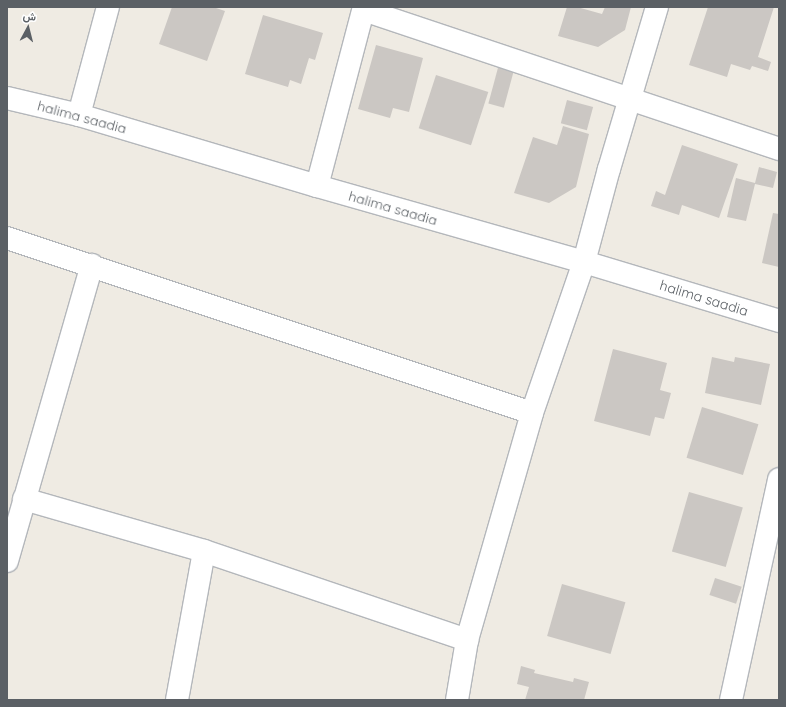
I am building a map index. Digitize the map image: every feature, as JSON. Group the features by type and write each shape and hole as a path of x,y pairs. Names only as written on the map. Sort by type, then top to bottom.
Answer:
{"street":[{"path":"78,115 108,7"},
{"path":"457,700 467,640 532,413 584,262 629,100 657,7"},
{"path":"317,186 364,9 629,100 779,149"},
{"name":"halima saadia","path":"7,98 78,115 317,186 584,262 779,321"},
{"path":"7,238 92,265 532,413"},
{"path":"7,561 92,265"},
{"path":"731,700 779,479"},
{"path":"24,499 204,551 467,640"},
{"path":"177,700 204,551"}],"building":[{"path":"172,7 213,7 225,11 207,61 159,44"},
{"path":"567,7 577,7 602,14 605,7 631,7 625,30 598,47 558,36"},
{"path":"708,7 774,7 758,57 771,62 768,71 752,66 750,70 731,64 727,77 689,65"},
{"path":"263,15 323,33 315,60 309,58 301,84 290,80 288,87 245,74"},
{"path":"376,45 423,58 409,112 393,108 390,118 358,109"},
{"path":"499,64 514,68 504,108 488,104"},
{"path":"436,75 488,92 471,145 419,128"},
{"path":"567,100 593,107 587,130 561,123"},
{"path":"563,126 589,134 576,187 549,203 514,193 533,137 557,145"},
{"path":"682,145 738,164 719,218 682,205 679,215 651,206 656,191 665,195"},
{"path":"759,167 777,172 773,188 755,184 746,221 727,217 736,178 755,183"},
{"path":"773,213 779,214 779,267 762,263"},
{"path":"613,349 667,363 660,390 671,393 664,419 655,417 650,436 594,421"},
{"path":"712,357 734,362 735,357 770,364 761,405 705,393"},
{"path":"702,407 758,424 743,475 687,458"},
{"path":"689,492 743,507 726,567 672,552"},
{"path":"715,578 742,587 736,604 709,595"},
{"path":"562,584 625,602 611,654 547,636"},
{"path":"521,666 535,670 534,673 573,682 574,678 589,682 584,700 525,700 529,687 517,684"}]}
